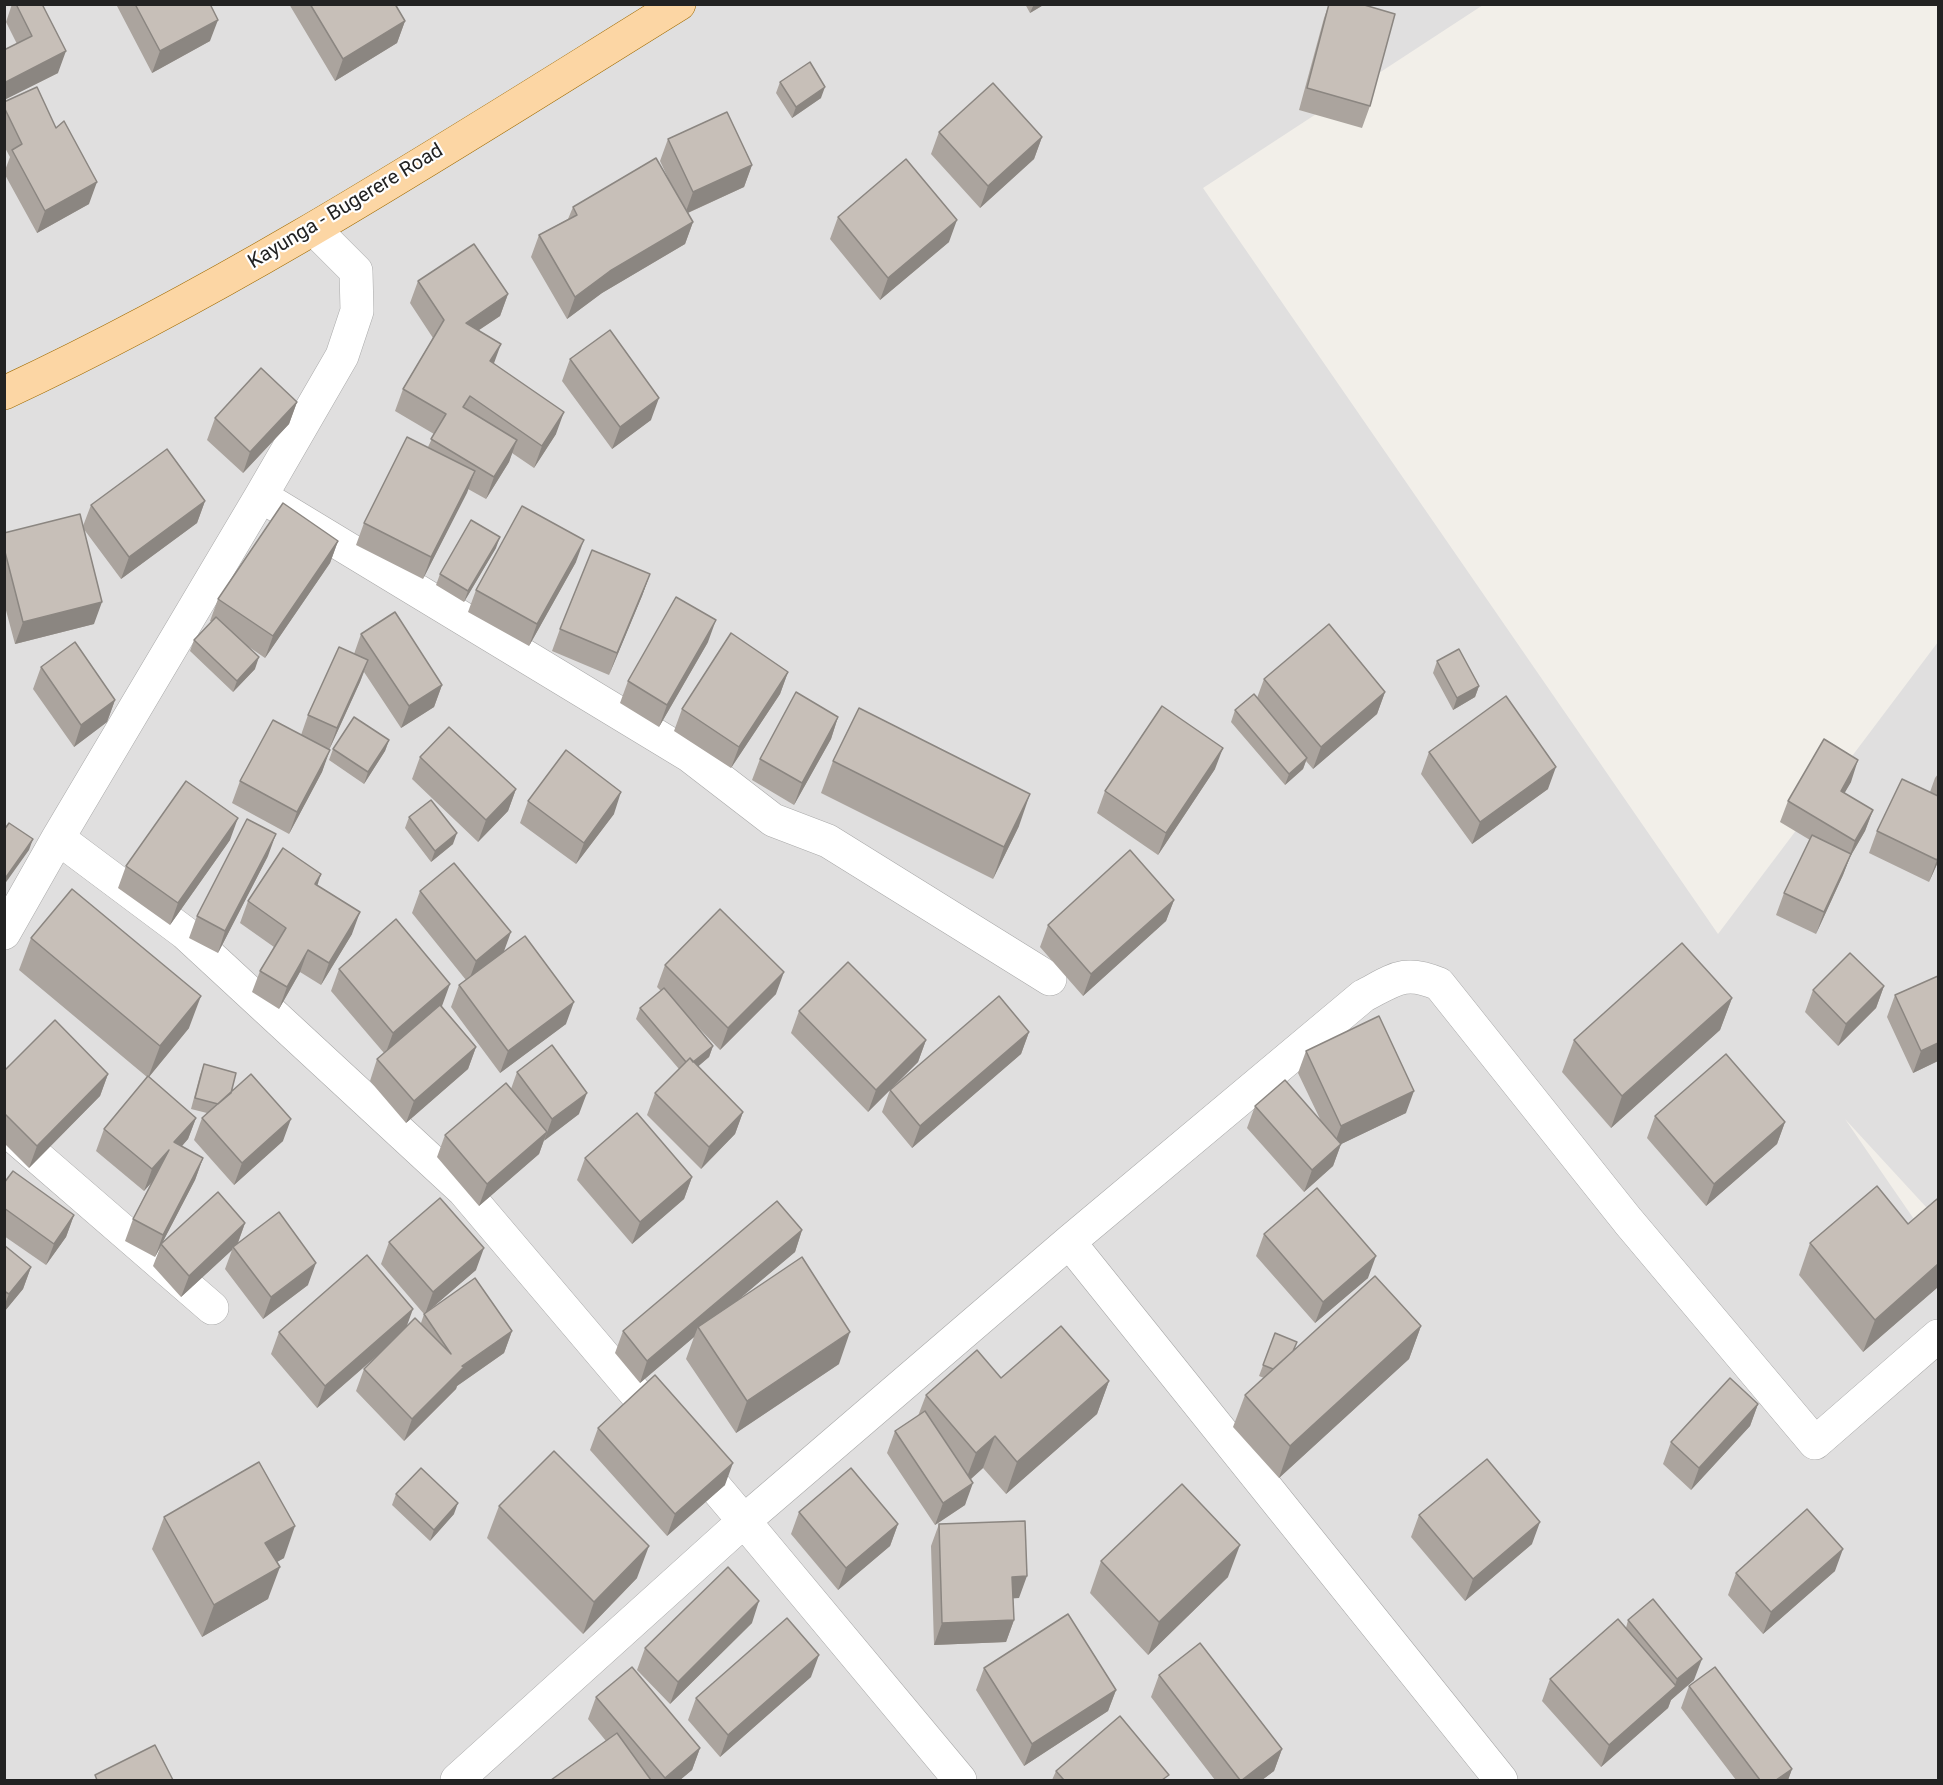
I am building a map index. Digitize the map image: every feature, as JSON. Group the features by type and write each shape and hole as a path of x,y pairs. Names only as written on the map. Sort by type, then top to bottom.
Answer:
{"main road":[{"name":"Kayunga - Bugerere Road","path":"4,393 78,359 314,229 679,4"}],"street":[{"path":"4,933 342,356 357,311 356,272 314,229"},
{"path":"261,496 690,756 773,820 828,842 1050,980"},
{"path":"58,838 185,933 464,1191 960,1780"},
{"path":"457,1780 744,1521 1069,1242 1363,996 1401,976 1423,977 1439,984 1628,1221 1815,1443 1938,1336"},
{"path":"4,1128 212,1308"},
{"path":"1069,1242 1502,1780"}],"shaded area":[{"path":"5,5 1483,5 1203,188 1718,934 1938,642 1938,1220 1845,1119 1938,1254 1938,1780 5,1780"}],"building":[{"path":"16,4 42,4 66,51 4,83 4,50 32,36"},
{"path":"135,4 210,4 218,20 160,51"},
{"path":"310,4 395,4 405,21 343,59"},
{"path":"1329,4 1361,4 1395,14 1370,106 1307,88"},
{"path":"810,62 825,87 796,107 780,82"},
{"path":"993,83 1042,137 988,186 939,132"},
{"path":"37,87 56,128 64,121 97,182 45,211 12,150 22,144 4,107 4,102"},
{"path":"727,112 752,165 693,192 668,139"},
{"path":"656,158 693,222 610,271 575,297 539,235 577,215 573,207"},
{"path":"906,159 957,220 888,278 838,217"},
{"path":"474,244 508,294 466,323 501,344 490,361 564,412 542,446 470,396 463,407 517,440 494,477 431,439 446,414 403,389 444,320 418,281"},
{"path":"610,330 659,398 620,427 570,359"},
{"path":"261,368 297,402 250,452 215,418"},
{"path":"407,437 475,471 431,557 364,523"},
{"path":"167,449 205,501 129,557 91,505"},
{"path":"283,503 338,541 273,636 218,599"},
{"path":"522,506 584,540 537,624 476,590"},
{"path":"80,514 102,602 23,622 4,548 4,533"},
{"path":"471,520 500,537 468,591 440,574"},
{"path":"592,550 650,574 617,653 560,629"},
{"path":"676,597 716,620 667,705 628,681"},
{"path":"395,612 442,685 409,706 361,634"},
{"path":"216,617 259,657 237,681 194,640"},
{"path":"1329,624 1385,692 1321,747 1264,679"},
{"path":"731,633 788,672 739,747 682,709"},
{"path":"75,642 115,700 81,725 41,667"},
{"path":"339,647 368,660 337,728 308,715"},
{"path":"1459,649 1479,686 1457,698 1437,661"},
{"path":"796,692 838,717 802,783 760,759"},
{"path":"1254,694 1307,758 1289,774 1235,710"},
{"path":"1506,696 1556,767 1480,822 1429,752"},
{"path":"1162,706 1223,748 1166,833 1105,791"},
{"path":"859,708 1030,794 1004,847 833,761"},
{"path":"354,717 389,740 368,772 333,749"},
{"path":"273,720 330,750 297,812 240,781"},
{"path":"449,727 516,789 486,820 420,757"},
{"path":"1824,739 1858,760 1841,791 1873,810 1855,841 1788,801"},
{"path":"566,750 621,792 584,843 528,801"},
{"path":"1902,779 1938,796 1937,860 1877,831"},
{"path":"186,781 238,818 178,903 126,866"},
{"path":"431,800 457,833 435,851 409,817"},
{"path":"247,819 276,834 225,931 197,916"},
{"path":"9,823 33,839 4,880 4,830"},
{"path":"1812,835 1851,854 1824,912 1784,893"},
{"path":"283,848 321,874 315,884 360,912 329,963 308,950 287,987 260,971 286,928 248,901"},
{"path":"1130,850 1174,900 1091,974 1048,925"},
{"path":"454,863 511,932 476,961 420,891"},
{"path":"72,889 201,996 160,1046 31,938"},
{"path":"720,909 784,972 728,1028 665,965"},
{"path":"396,919 450,984 393,1033 339,969"},
{"path":"525,936 574,1002 508,1051 459,985"},
{"path":"1682,943 1732,998 1622,1096 1574,1040"},
{"path":"1850,953 1884,986 1846,1024 1813,990"},
{"path":"848,962 926,1040 876,1090 799,1011"},
{"path":"1938,976 1938,1043 1921,1051 1895,995"},
{"path":"664,988 713,1046 693,1062 690,1058 686,1062 640,1008"},
{"path":"999,996 1029,1032 920,1126 890,1090"},
{"path":"440,1005 476,1047 414,1101 377,1059"},
{"path":"1379,1016 1414,1091 1341,1126 1306,1051"},
{"path":"55,1020 108,1074 37,1146 4,1113 4,1071"},
{"path":"552,1045 587,1093 552,1119 517,1072"},
{"path":"1726,1054 1785,1122 1714,1184 1655,1116"},
{"path":"690,1058 743,1112 709,1147 655,1093"},
{"path":"204,1064 236,1073 231,1093 218,1104 195,1098"},
{"path":"251,1074 291,1119 242,1163 202,1118"},
{"path":"148,1076 196,1118 174,1142 203,1158 163,1235 133,1219 169,1150 152,1169 104,1129"},
{"path":"1285,1080 1341,1144 1312,1170 1255,1106"},
{"path":"506,1083 547,1132 487,1184 445,1135"},
{"path":"637,1113 692,1177 640,1222 585,1158"},
{"path":"13,1171 74,1215 54,1244 4,1208 4,1183"},
{"path":"1877,1186 1908,1224 1937,1199 1938,1264 1875,1320 1810,1243"},
{"path":"1317,1188 1376,1256 1323,1302 1264,1234"},
{"path":"218,1192 245,1223 189,1276 161,1244"},
{"path":"440,1198 484,1248 433,1292 389,1242"},
{"path":"777,1201 802,1230 647,1361 623,1331"},
{"path":"279,1212 316,1263 271,1297 233,1247"},
{"path":"4,1245 31,1267 9,1294 4,1291"},
{"path":"367,1255 413,1309 325,1386 279,1332"},
{"path":"802,1257 850,1332 747,1401 698,1327"},
{"path":"1375,1276 1421,1326 1290,1446 1245,1395"},
{"path":"475,1278 512,1331 462,1366 464,1367 412,1419 364,1369 415,1318 451,1354 424,1314"},
{"path":"1061,1326 1109,1381 1017,1462 995,1436 976,1453 926,1395 977,1350 1001,1378"},
{"path":"1275,1333 1297,1342 1293,1351 1273,1369 1263,1365"},
{"path":"655,1375 733,1463 675,1514 598,1428"},
{"path":"1730,1378 1758,1404 1699,1468 1671,1442"},
{"path":"925,1411 973,1483 943,1503 895,1431"},
{"path":"554,1451 649,1546 594,1602 499,1506"},
{"path":"1487,1459 1540,1522 1473,1579 1419,1515"},
{"path":"259,1462 295,1526 265,1543 280,1567 214,1605 164,1517"},
{"path":"421,1468 458,1503 434,1530 396,1494"},
{"path":"851,1468 898,1524 846,1568 799,1512"},
{"path":"1182,1484 1240,1545 1159,1622 1101,1561"},
{"path":"1807,1509 1843,1549 1771,1612 1736,1573"},
{"path":"1025,1521 1027,1576 1012,1577 1014,1620 942,1623 939,1524"},
{"path":"728,1567 759,1601 678,1682 645,1648"},
{"path":"1653,1599 1702,1659 1677,1679 1628,1620"},
{"path":"1068,1614 1116,1690 1032,1744 984,1668"},
{"path":"787,1618 819,1655 728,1735 696,1698"},
{"path":"1618,1619 1676,1686 1609,1745 1550,1679"},
{"path":"1200,1643 1282,1749 1242,1780 1159,1675"},
{"path":"632,1667 700,1748 665,1778 596,1697"},
{"path":"1715,1667 1792,1769 1776,1780 1760,1780 1689,1686"},
{"path":"1120,1716 1169,1775 1162,1780 1064,1780 1056,1771"},
{"path":"617,1733 651,1780 551,1780"},
{"path":"155,1745 173,1780 97,1780 95,1775"}]}
